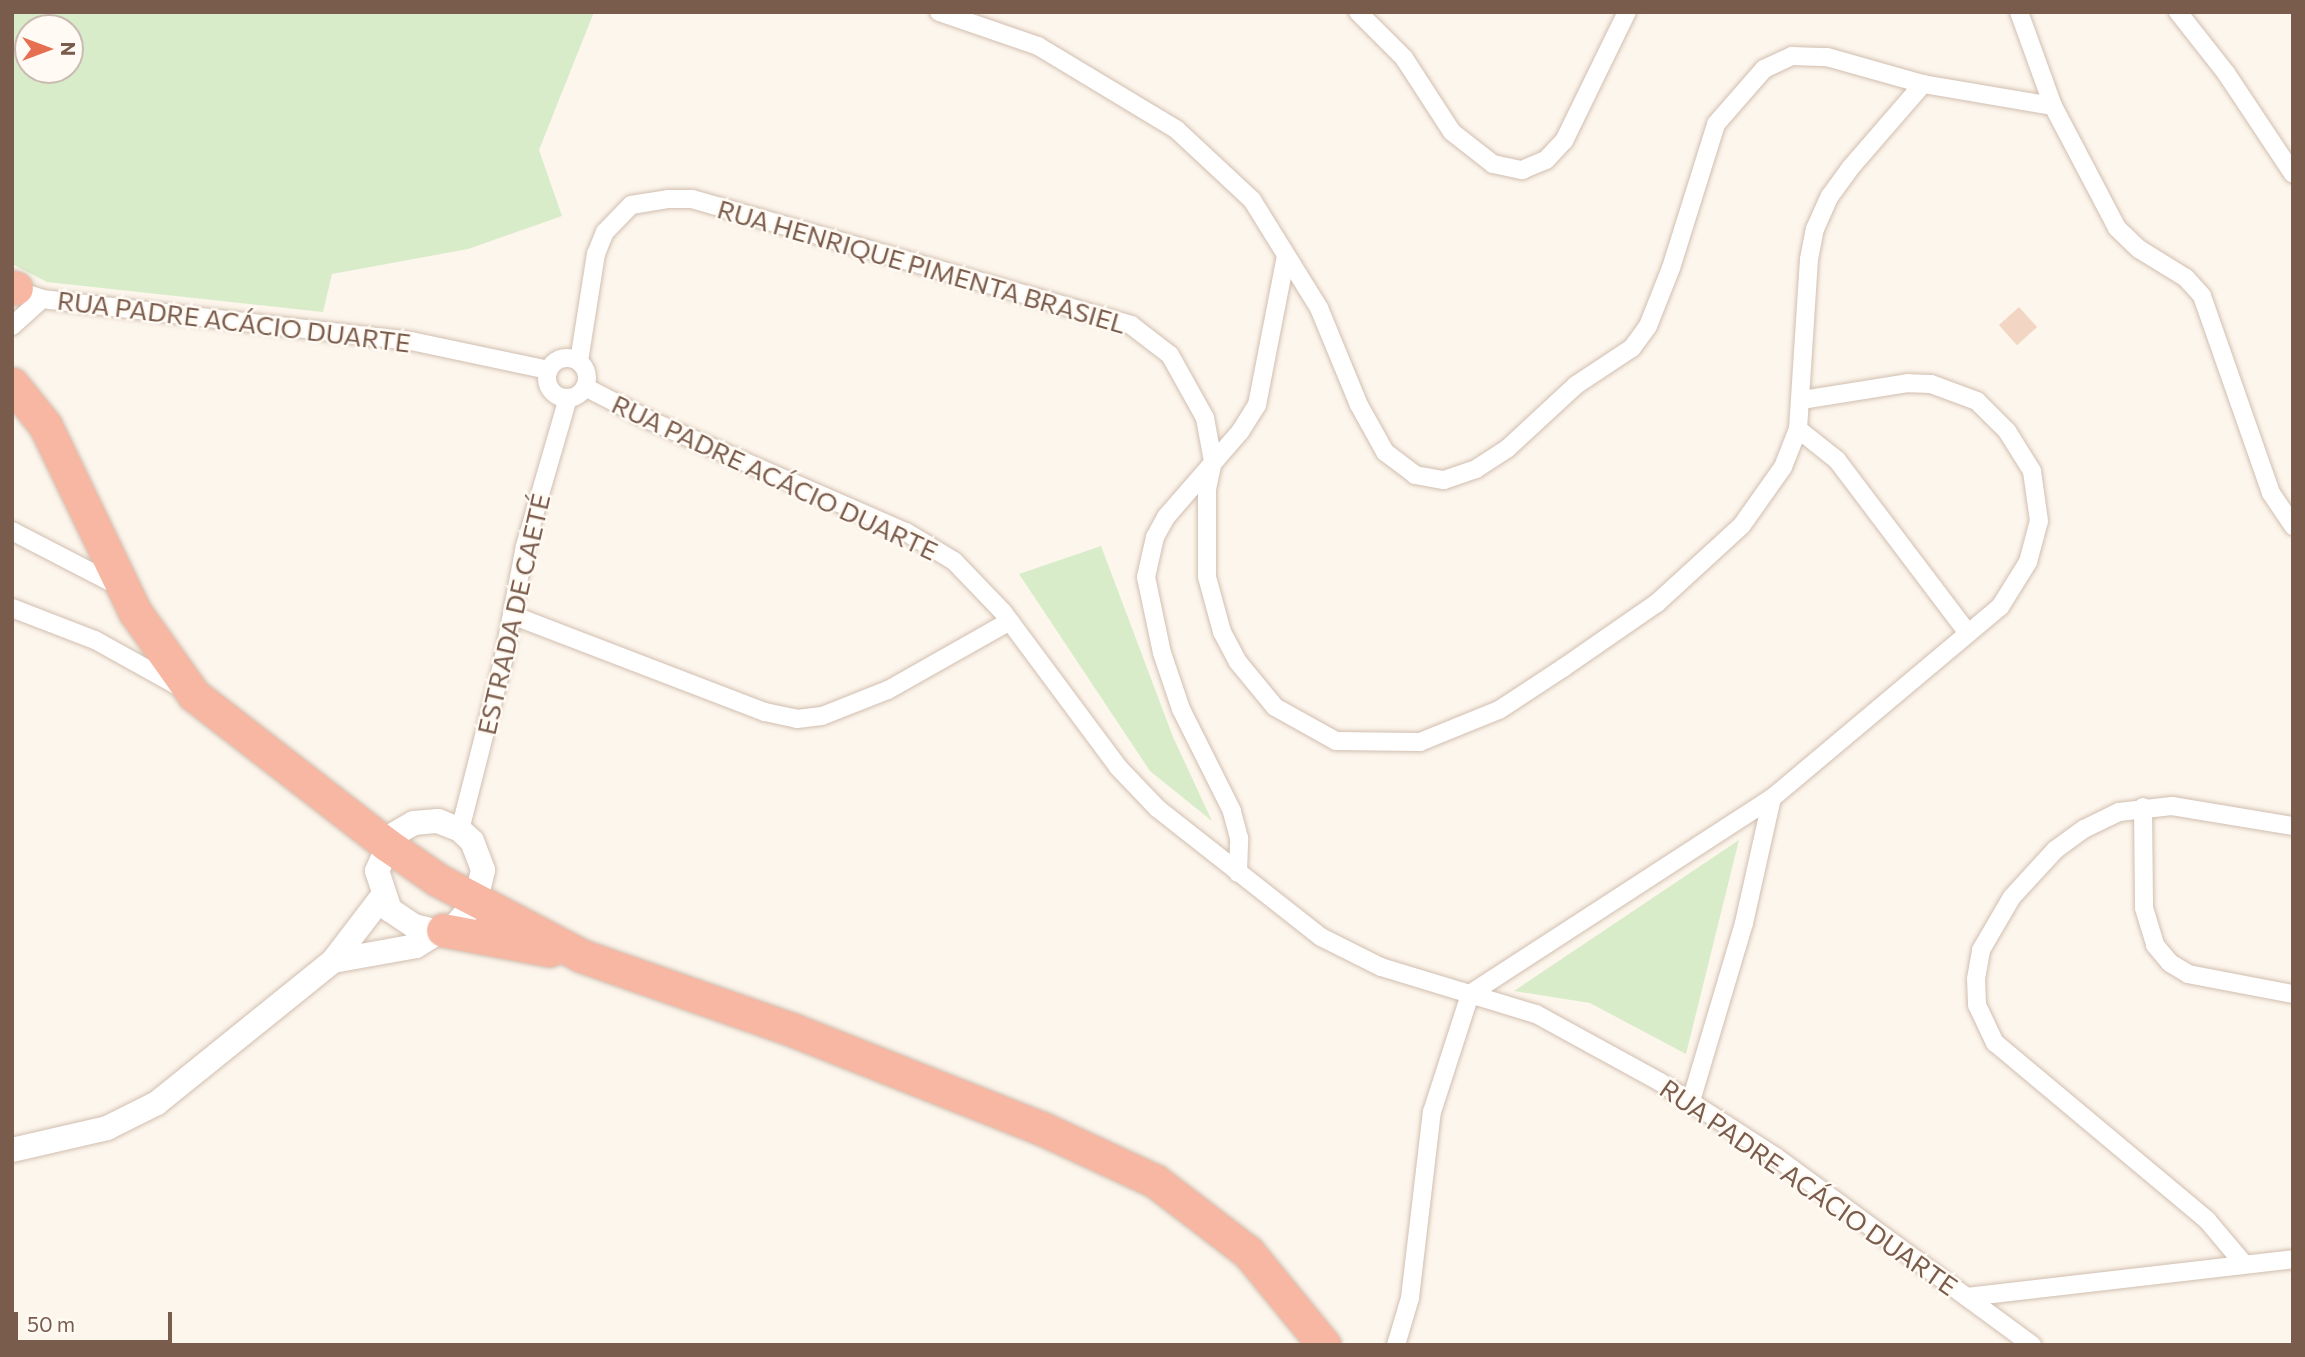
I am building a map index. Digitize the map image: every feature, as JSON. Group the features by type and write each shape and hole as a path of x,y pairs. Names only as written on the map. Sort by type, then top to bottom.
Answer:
{"highway":[{"path":"12,384 45,425 125,589 162,653 194,695 386,844 476,901 582,956 793,1030 1043,1129 1155,1181 1248,1252 1324,1345"},
{"path":"441,931 582,956"}],"street":[{"path":"939,12 1038,46 1177,130 1252,200 1319,308 1359,405 1385,452 1415,475 1430,479 1444,480 1476,469 1508,448 1576,385 1632,348 1648,326 1716,124 1764,69 1792,56 1827,57 1923,84 2053,106"},
{"path":"1358,12 1404,58 1452,132 1493,164 1522,170 1546,160 1564,141 1627,12"},
{"path":"2019,12 2053,106 2117,228 2139,249 2186,278 2202,296 2272,493 2293,526"},
{"path":"2178,12 2225,73 2293,174"},
{"name":"RUA HENRIQUE PIMENTA BRASIEL","path":"579,361 596,254 614,218 631,205 692,199 1131,325 1170,355 1205,418 1213,461 1207,490 1207,577 1222,632 1238,662 1275,707 1291,719 1336,741 1384,744 1432,738 1499,710 1657,603 1742,526 1783,467 1798,429 1802,400 1809,259 1815,229 1830,196 1851,167 1923,84"},
{"path":"1238,873 1239,838 1232,811 1181,709 1162,653 1146,578 1155,537 1166,517 1256,405 1286,256"},
{"name":"RUA PADRE ACÁCIO DUARTE","path":"12,326 21,291 411,341 548,370"},
{"path":"561,358 579,361 587,376 585,387 568,398 551,390 548,370 561,358"},
{"path":"1396,1345 1410,1298 1432,1112 1469,993 1772,798 2000,607 2015,588 2028,562 2039,521 2032,471 2007,431 1977,401 1931,384 1880,386 1802,400"},
{"name":"RUA PADRE ACÁCIO DUARTE","path":"585,387 647,419 906,532 954,561 1010,621 1118,766 1157,808 1238,873 1352,956 1536,1014 1691,1101 1776,1157 2032,1345"},
{"name":"ESTRADA DE CAETÉ","path":"460,830 512,615 525,546 568,398"},
{"path":"1798,429 1837,460 1968,633"},
{"path":"12,531 125,589"},
{"path":"12,608 95,640 194,695"},
{"path":"512,615 765,712 797,719 822,716 888,690 1010,621"},
{"path":"1691,1101 1744,923 1772,798"},
{"path":"2244,1264 2207,1220 2018,1066 1996,1043 1977,1005 1981,950 2031,873 2084,829 2143,807 2203,809 2293,826"},
{"path":"2143,807 2144,908 2155,946 2169,963 2188,974 2293,994"},
{"path":"333,961 416,946 457,924 476,901 483,870 472,841 460,830 426,821 403,828 386,844 377,871 382,897 400,919 441,931"},
{"path":"12,1150 107,1128 157,1103 333,961 382,897"},
{"path":"1968,1297 2293,1259"}],"green space":[{"path":"12,12 594,12 539,150 562,216 468,249 332,274 323,312 47,282 12,264"},
{"path":"1101,546 1173,737 1212,821 1150,771 1019,574"},
{"path":"1739,840 1686,1054 1590,1003 1514,991"}],"building":[{"path":"2019,307 2037,327 2017,345 1999,325"}]}
